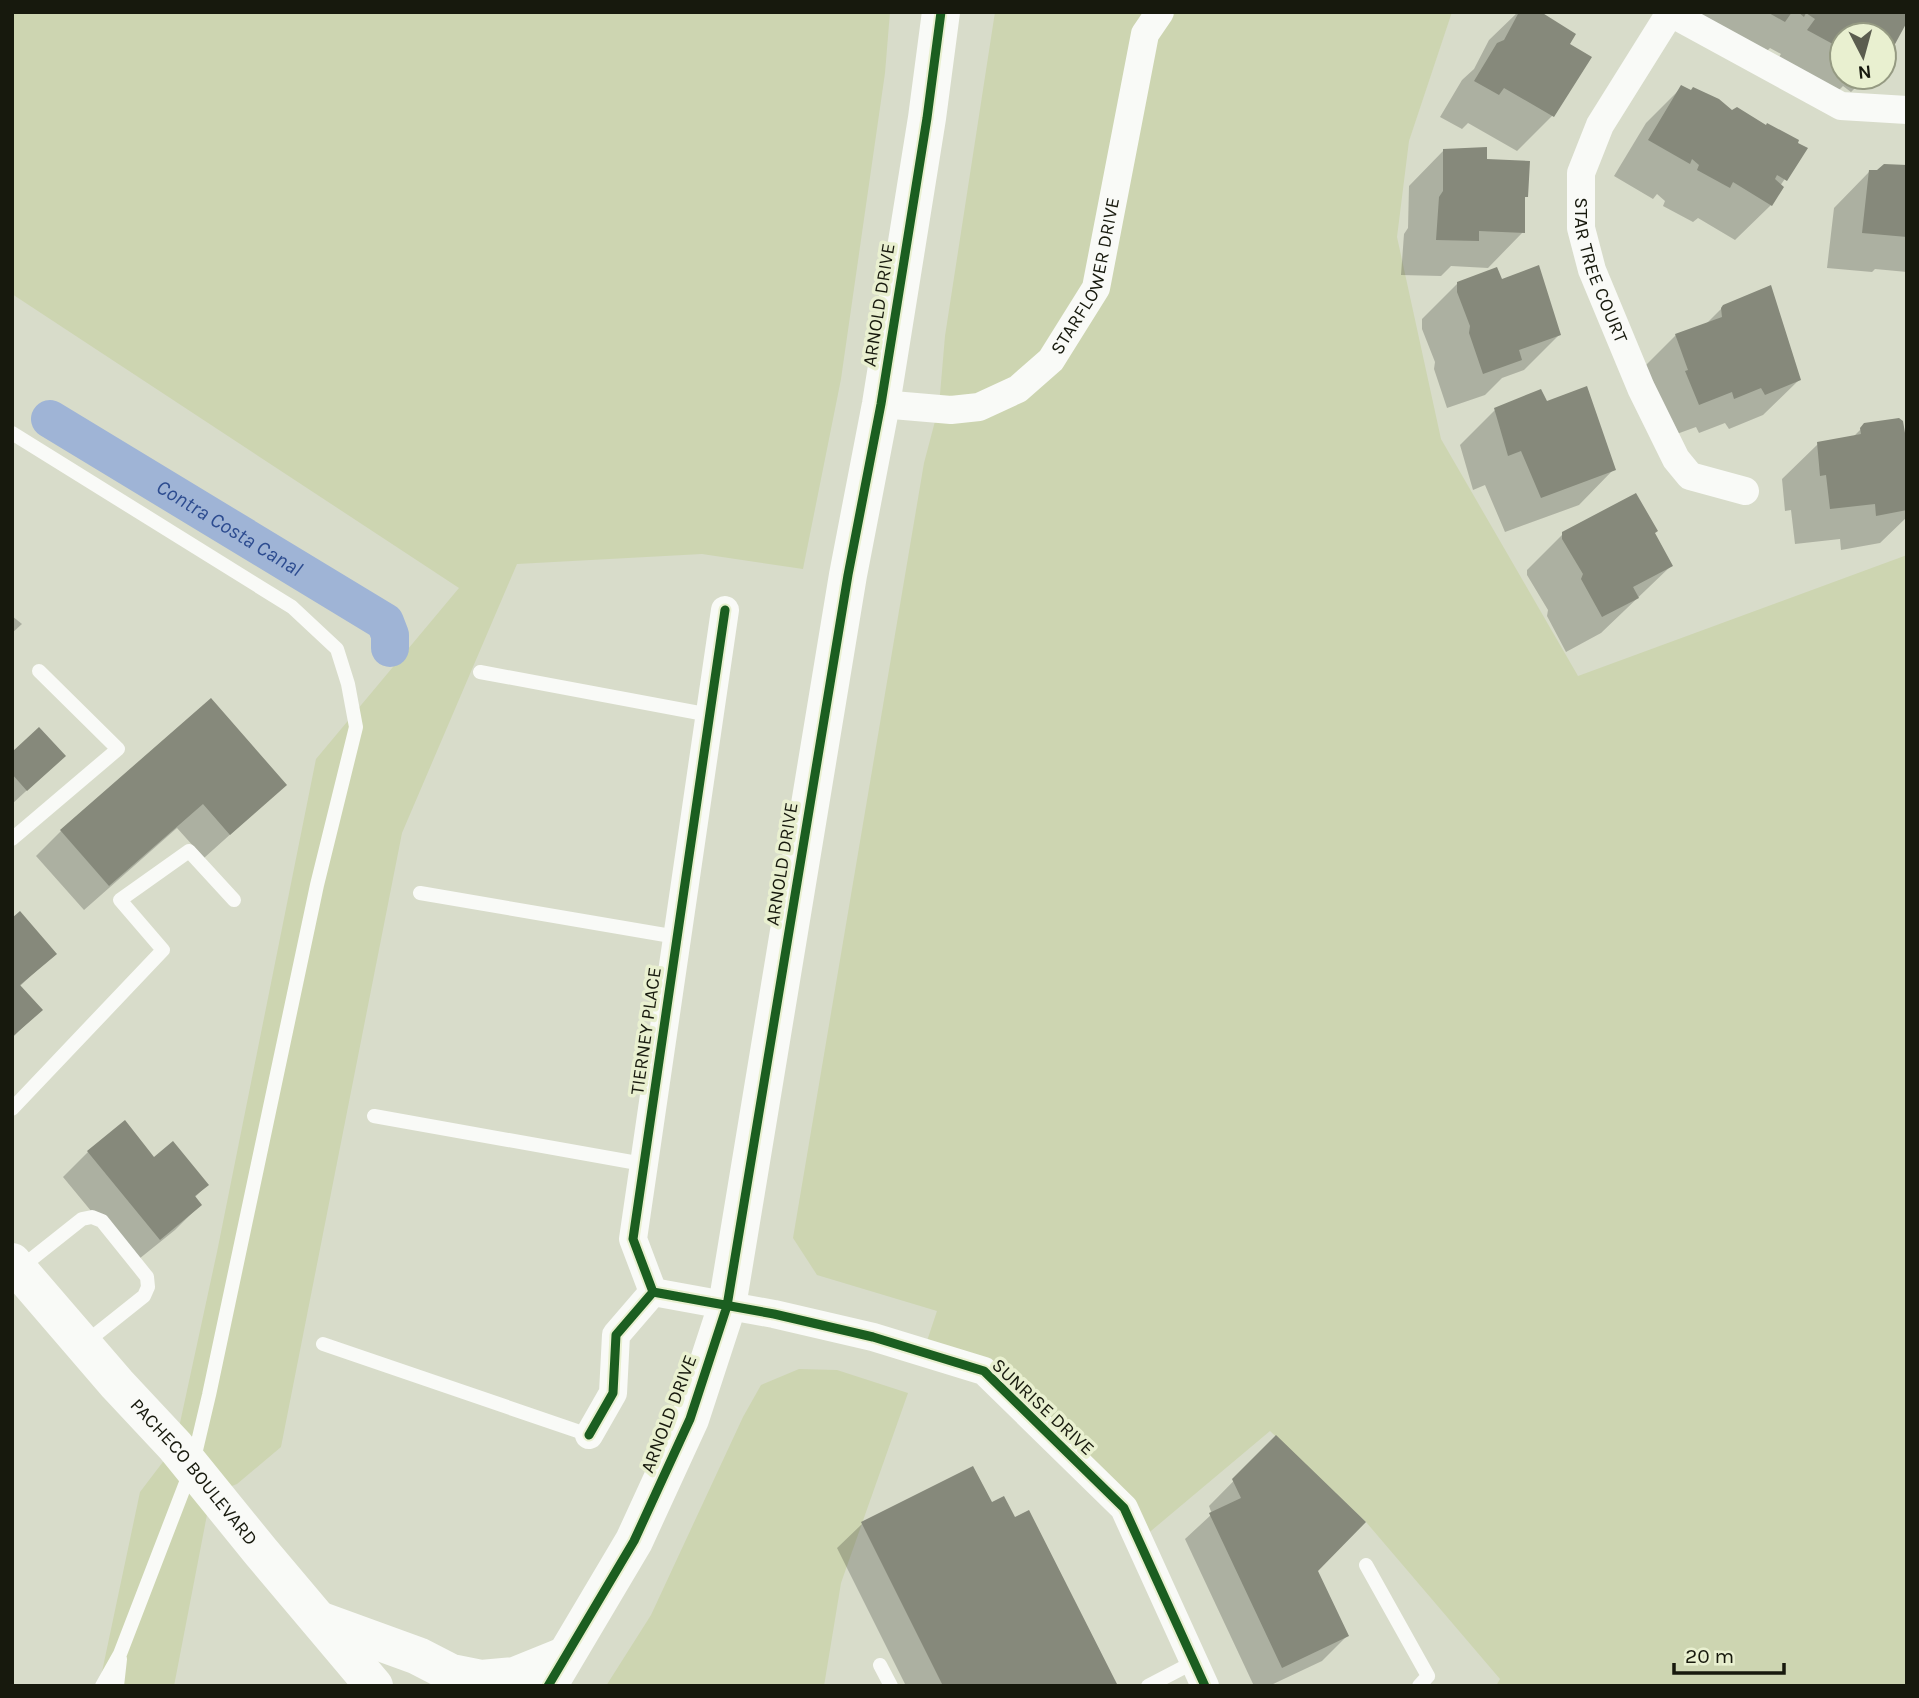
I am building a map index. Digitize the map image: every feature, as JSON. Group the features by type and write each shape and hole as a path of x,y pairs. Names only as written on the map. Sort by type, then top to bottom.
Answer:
{"street":[{"name":"ARNOLD DRIVE","path":"556,1671 639,1529 690,1419 727,1306 844,598 881,404 927,118 941,12"},
{"name":"STARFLOWER DRIVE","path":"881,404 951,410 979,407 1018,389 1051,359 1096,288 1145,34 1160,12"},
{"path":"1670,13 1841,106 1907,110"},
{"name":"STAR TREE COURT","path":"1670,13 1600,125 1581,173 1581,228 1592,270 1641,388 1676,459 1690,476 1745,491"},
{"name":"TIERNEY PLACE","path":"653,1292 633,1239 725,610"},
{"name":"PACHECO BOULEVARD","path":"16,1265 192,1467 374,1686"},
{"path":"589,1435 613,1393 616,1335 653,1292"},
{"name":"SUNRISE DRIVE","path":"653,1292 873,1337 984,1371 1124,1508 1199,1674"},
{"path":"318,1619 418,1656 452,1673 481,1679 556,1671"}],"lane":[{"path":"12,433 292,607 337,649 348,684 356,727 317,885 192,1467 120,1654 102,1686"},
{"path":"12,839 118,749 39,671"},
{"path":"480,672 710,715"},
{"path":"12,1109 163,950 120,900 189,851 234,900"},
{"path":"420,893 677,937"},
{"path":"374,1116 643,1164"},
{"path":"16,1265 82,1219 92,1217 102,1221 147,1277 148,1287 144,1296 84,1344"},
{"path":"323,1343 589,1435"},
{"path":"1366,1565 1428,1676 1419,1686"},
{"path":"117,1686 120,1654"},
{"path":"880,1665 891,1686"},
{"path":"1148,1686 1199,1674"}],"green space":[{"path":"12,12 890,12 885,73 841,379 803,569 702,554 517,564 402,833 281,1447 237,1484 211,1494 174,1686 99,1686 140,1492 175,1446 217,1252 316,759 459,588 12,294"},
{"path":"995,12 1452,12 1409,141 1397,237 1441,439 1578,676 1907,555 1907,1686 1496,1686 1500,1679 1366,1522 1270,1431 1139,1541 984,1371 923,1353 937,1311 817,1275 793,1238 924,463 939,406 945,336"},
{"path":"799,1369 837,1370 908,1393 841,1583 824,1686 606,1686 651,1615 743,1417 761,1385"}],"building":[{"path":"1519,12 1541,12 1576,34 1570,44 1592,57 1554,117 1504,88 1499,95 1474,81 1497,43 1504,40"},
{"path":"1767,12 1792,12 1785,22"},
{"path":"1798,12 1907,12 1907,22 1898,39 1898,21 1828,21 1828,41 1807,30 1815,19 1806,13 1804,17"},
{"path":"1681,85 1691,90 1693,87 1719,99 1732,110 1737,107 1766,125 1767,123 1799,140 1798,143 1808,148 1787,181 1777,175 1775,179 1784,187 1772,206 1733,182 1730,188 1697,170 1699,165 1692,159 1690,164 1648,140"},
{"path":"1487,147 1487,159 1530,161 1528,197 1525,197 1525,233 1479,231 1479,241 1436,240 1439,197 1443,191 1443,149"},
{"path":"1884,164 1907,165 1907,237 1862,233 1869,170 1877,170"},
{"path":"1539,265 1561,335 1519,350 1522,360 1483,374 1469,333 1470,326 1457,292 1457,282 1497,267 1502,279"},
{"path":"1771,285 1801,380 1765,395 1761,388 1734,399 1732,392 1699,405 1685,371 1688,370 1675,334 1722,317 1723,305"},
{"path":"1587,386 1616,470 1541,498 1521,451 1508,456 1494,408 1541,389 1547,401"},
{"path":"1899,418 1903,421 1907,445 1907,510 1876,516 1875,504 1830,509 1826,475 1820,476 1817,442 1861,434 1860,428 1864,423"},
{"path":"1636,493 1658,531 1655,533 1673,566 1633,587 1639,598 1602,617 1581,579 1583,574 1562,539 1562,532"},
{"path":"211,698 287,785 230,835 203,804 109,886 60,830"},
{"path":"39,727 66,756 27,791 12,774 12,752"},
{"path":"20,911 57,954 20,985 43,1010 12,1037 12,918"},
{"path":"125,1120 154,1157 173,1141 209,1185 195,1196 202,1205 160,1240 87,1151"},
{"path":"1276,1435 1366,1522 1318,1571 1349,1636 1282,1668 1209,1513 1241,1498 1232,1479"},
{"path":"973,1466 992,1502 1004,1496 1015,1517 1029,1510 1118,1686 943,1686 861,1522"}],"waterway":[{"name":"Contra Costa Canal","path":"50,419 385,622 390,635 390,648"}],"cycle path":[{"path":"548,1686 634,1541 690,1419 727,1306 848,575 881,404 927,118 941,12"},
{"path":"589,1435 613,1393 616,1335 653,1292 633,1239 725,610"},
{"path":"653,1292 774,1314 873,1337 984,1371 1124,1508 1205,1686"}]}
